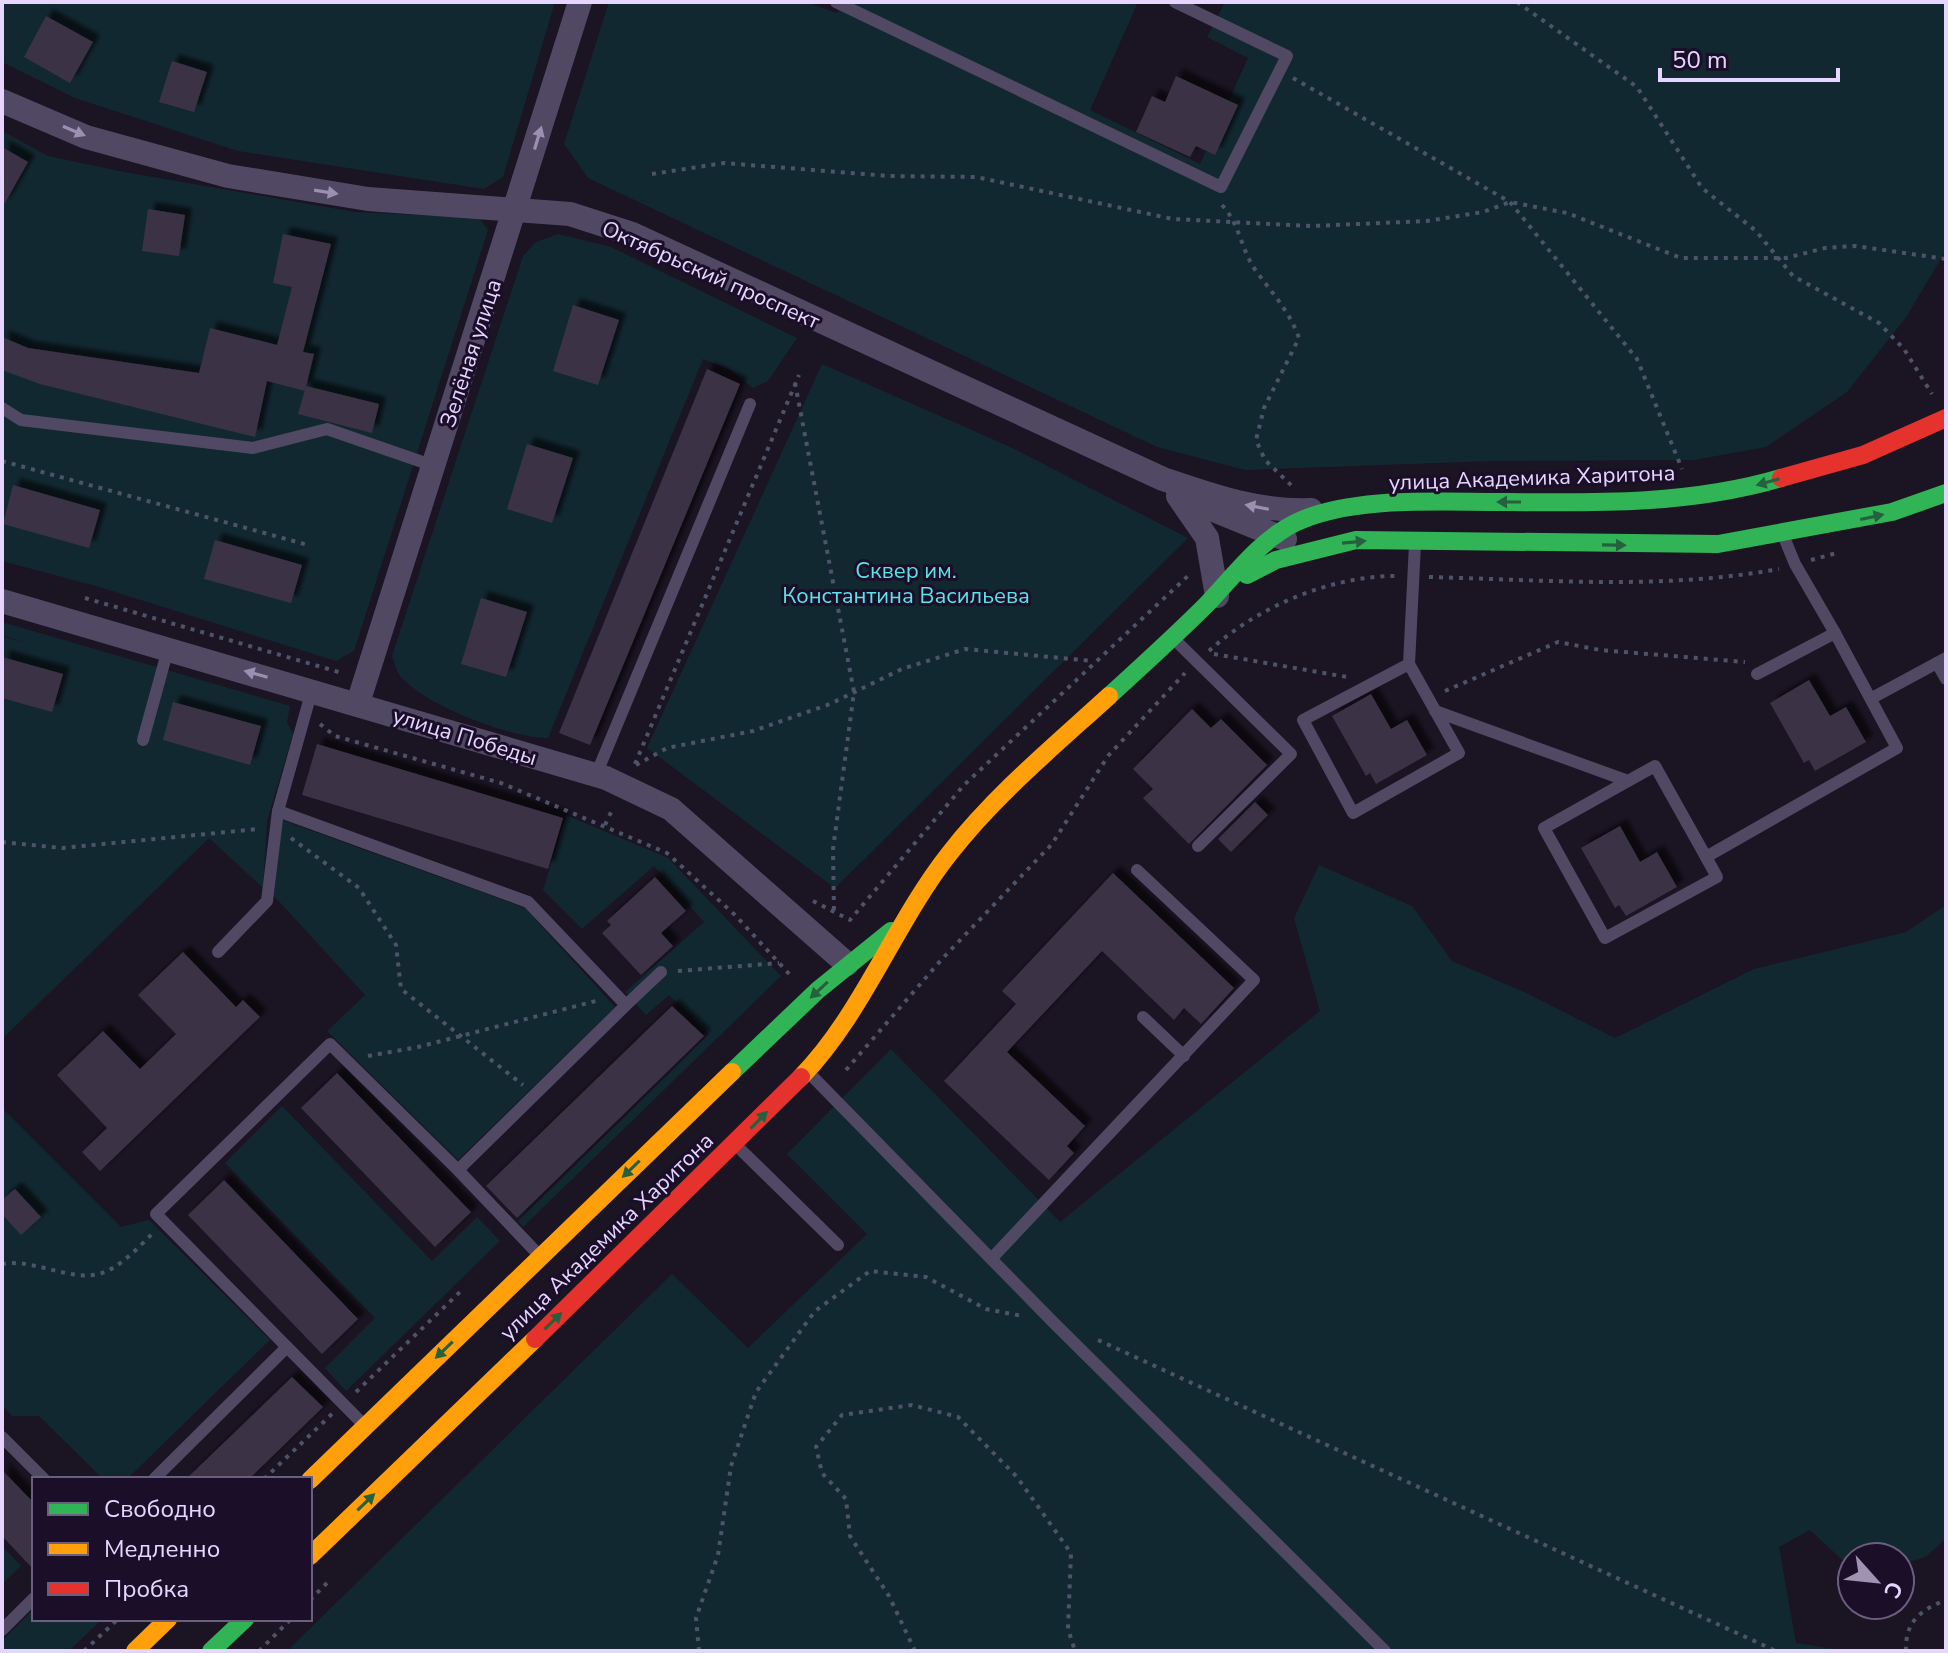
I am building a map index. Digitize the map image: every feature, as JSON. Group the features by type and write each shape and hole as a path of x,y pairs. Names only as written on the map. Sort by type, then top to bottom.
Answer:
{"main road":[{"name":"улица Академика Харитона","path":"312,1554 736,1144 807,1071 869,982 901,923 949,854 1013,783 1173,638 1273,536 1296,522 1334,510 1420,502 1615,503 1737,491 1863,455 1946,418"},
{"name":"улица Академика Харитона","path":"1223,590 1276,560 1320,546 1356,540 1718,544 1783,535 1892,512 1946,493"},
{"name":"улица Академика Харитона","path":"312,1478 847,964 901,923"},
{"name":"улица Победы","path":"847,964 869,982"},
{"path":"135,1651 147,1631 164,1621"},
{"path":"211,1651 243,1621"}],"street":[{"name":"Зелёная улица","path":"361,692 580,2"},
{"name":"Октябрьский проспект","path":"2,101 86,137 228,176 368,199 570,214 632,234 1163,479 1227,501 1270,510 1334,510"},
{"name":"Октябрьский проспект","path":"1163,479 1189,498 1273,536 1320,546"},
{"name":"Октябрьский проспект","path":"1163,479 1195,517 1207,538 1223,590"},
{"name":"улица Победы","path":"2,601 168,649 309,701 361,692 596,775 671,809 847,964"}],"lane":[{"path":"836,2 1221,187 1287,56 1175,2"},
{"path":"596,775 750,404"},
{"path":"2,408 21,420 253,448 327,429 434,466"},
{"path":"1706,857 1897,748 1795,564 1783,535"},
{"path":"1409,664 1303,720 1353,813 1459,753 1409,664 1415,541"},
{"path":"1757,674 1835,633"},
{"path":"1173,638 1291,754 1198,846"},
{"path":"143,740 168,649"},
{"path":"1872,698 1942,661 1946,679"},
{"path":"218,952 267,901 278,811 309,701"},
{"path":"1435,711 1628,781"},
{"path":"1655,766 1717,877 1605,938 1544,828 1628,781 1655,766"},
{"path":"278,811 528,902 622,1000"},
{"path":"992,1258 1254,980 1137,870"},
{"path":"458,1170 535,1094 622,1000 661,972"},
{"path":"1143,1017 1184,1056"},
{"path":"365,1426 156,1214 330,1044 540,1256"},
{"path":"807,1071 1385,1651"},
{"path":"736,1144 838,1245"},
{"path":"156,1477 287,1347"},
{"path":"2,1437 42,1477"},
{"path":"2,1630 32,1600"}],"path":[{"path":"1517,2 1637,87 1702,188 1756,231 1793,276 1879,323 1904,349 1936,399"},
{"path":"1280,71 1510,202 1567,213 1681,258 1778,258 1825,248 1856,246 1946,259"},
{"path":"652,174 724,163 889,176 976,177 1173,219 1312,226 1427,221 1483,212 1510,202"},
{"path":"1510,202 1637,359 1685,478"},
{"path":"1220,204 1231,215 1252,265 1292,318 1299,338 1264,408 1256,440 1265,460 1296,491"},
{"path":"799,375 634,766 667,748 753,731 854,692 902,669 965,649 1093,661"},
{"path":"795,383 854,692 833,849 834,912"},
{"path":"2,461 308,545"},
{"path":"1374,682 1208,652 1235,627 1334,582 1413,576 1618,583 1717,580 1845,551"},
{"path":"75,595 361,692"},
{"path":"1428,698 1558,642 1600,650 1774,665"},
{"path":"825,1088 859,1058 942,959 1052,844 1108,756 1197,662"},
{"path":"309,701 335,736 501,783 667,853 735,915 791,976"},
{"path":"2,842 62,848 276,827 359,888 396,945 401,989 535,1094"},
{"path":"661,972 779,963"},
{"path":"346,1060 622,1000"},
{"path":"2,1264 20,1261 65,1273 102,1274 165,1223"},
{"path":"915,1651 889,1596 850,1536 846,1499 822,1473 816,1447 842,1415 912,1405 958,1417 1017,1477 1071,1553 1068,1629 1075,1651"},
{"path":"312,1598 332,1577"},
{"path":"1906,1651 1906,1632 1921,1611 1946,1600"},
{"path":"84,1651 116,1621"},
{"path":"259,1651 289,1621"}],"green space":[{"path":"2,2 555,2 503,177 484,189 238,151 75,98 2,62"},
{"path":"609,2 807,2 836,13 851,2 1138,2 1090,110 1200,164 1248,58 1207,37 1225,2 1946,2 1946,250 1907,316 1847,392 1766,447 1694,460 1492,461 1245,470 1157,447 588,178 564,144"},
{"path":"2,131 48,156 124,172 355,212 479,218 488,230 354,651 336,661 96,586 2,561"},
{"path":"558,234 611,247 797,338 768,381 753,388 729,369 703,359 548,738 493,727 431,700 401,677 392,656 523,256 536,242"},
{"name":"Сквер им. Константина Васильева","path":"822,364 1008,446 1188,538 835,888 647,748"},
{"path":"2,622 290,706 287,722 293,734 267,821 263,888 209,838 2,1039 2,636 33,645 2,635"},
{"path":"566,815 668,858 781,976 523,1227 518,1221 709,1034 669,995 646,1015 625,992 704,922 654,866 582,929 543,890"},
{"path":"282,820 525,908 615,1007 458,1160 327,1031 365,995 274,896"},
{"path":"1319,865 1412,906 1452,961 1524,992 1615,1038 1754,969 1906,932 1946,905 1946,1538 1927,1556 1916,1560 1916,1541 1836,1541 1836,1554 1810,1530 1779,1547 1796,1643 1848,1651 287,1651 672,1274 748,1348 867,1234 787,1154 891,1049 1060,1222 1320,1011 1294,918"},
{"path":"282,1106 432,1261 477,1217 500,1241 346,1391 325,1368 375,1318 225,1163"},
{"path":"2,1108 121,1227 149,1220 270,1340 129,1477 101,1477 39,1416 12,1416 2,1405"},
{"path":"2,1546 21,1566 2,1584"},
{"path":"32,1611 32,1621 100,1621 69,1651 2,1651 2,1641"}],"building":[{"path":"46,16 93,42 70,83 24,57"},
{"path":"172,61 207,72 194,112 159,102"},
{"path":"1176,76 1238,105 1215,155 1196,146 1190,157 1136,132 1152,96 1165,102"},
{"path":"2,147 28,162 2,208"},
{"path":"148,209 185,215 179,256 142,251"},
{"path":"283,234 331,244 303,352 314,354 305,391 267,381 255,437 40,384 2,370 2,337 28,348 199,373 210,328 277,345 292,287 273,283"},
{"path":"573,305 619,320 598,385 553,371"},
{"path":"707,369 740,384 590,745 559,733"},
{"path":"306,386 379,404 372,433 298,414"},
{"path":"527,444 573,458 552,523 507,509"},
{"path":"13,485 100,510 89,548 3,524"},
{"path":"215,540 302,565 291,603 204,579"},
{"path":"481,598 527,612 506,677 461,664"},
{"path":"2,657 63,674 52,712 2,698"},
{"path":"1809,680 1830,716 1846,707 1866,742 1815,771 1809,760 1804,763 1770,703"},
{"path":"1371,694 1391,729 1407,720 1427,755 1376,784 1370,773 1366,776 1332,716"},
{"path":"173,702 261,726 250,765 163,740"},
{"path":"1192,709 1211,728 1221,719 1267,765 1189,844 1143,798 1153,789 1133,769"},
{"path":"317,744 563,818 548,869 302,795"},
{"path":"1255,802 1268,815 1231,852 1218,839"},
{"path":"1620,826 1640,862 1657,852 1677,887 1626,916 1619,905 1615,908 1581,848"},
{"path":"1113,873 1234,988 1201,1024 1184,1008 1174,1020 1102,951 1007,1052 1085,1126 1067,1146 1074,1153 1049,1180 944,1081 1016,1004 1002,991"},
{"path":"655,877 686,911 661,933 673,946 641,975 602,933 611,925 607,921"},
{"path":"183,952 236,1007 243,1000 260,1017 100,1171 82,1152 107,1128 57,1075 103,1031 140,1069 176,1034 138,995"},
{"path":"672,1006 704,1036 517,1218 486,1186"},
{"path":"337,1073 471,1212 435,1247 301,1108"},
{"path":"224,1180 358,1319 322,1354 188,1215"},
{"path":"15,1189 41,1217 21,1235 2,1214 2,1200"},
{"path":"292,1377 323,1407 251,1477 188,1477"},
{"path":"2,1470 32,1501 32,1568 2,1536"}],"traffic: fast":[{"path":"1109,696 1194,617 1270,539 1317,514 1395,502 1570,502 1677,498 1747,487 1781,478"},
{"path":"1247,575 1276,560 1356,540 1718,544 1892,512 1946,493"},
{"path":"732,1072 818,990 891,931"},
{"path":"211,1651 243,1621"}],"traffic: slow":[{"path":"801,1077 843,1025 911,909 949,854 1005,792 1109,696"},
{"path":"312,1478 732,1072"},
{"path":"312,1554 535,1339"},
{"path":"135,1651 166,1621"}],"traffic: jam":[{"path":"1781,478 1863,455 1946,418"},
{"path":"535,1339 801,1077"}]}
